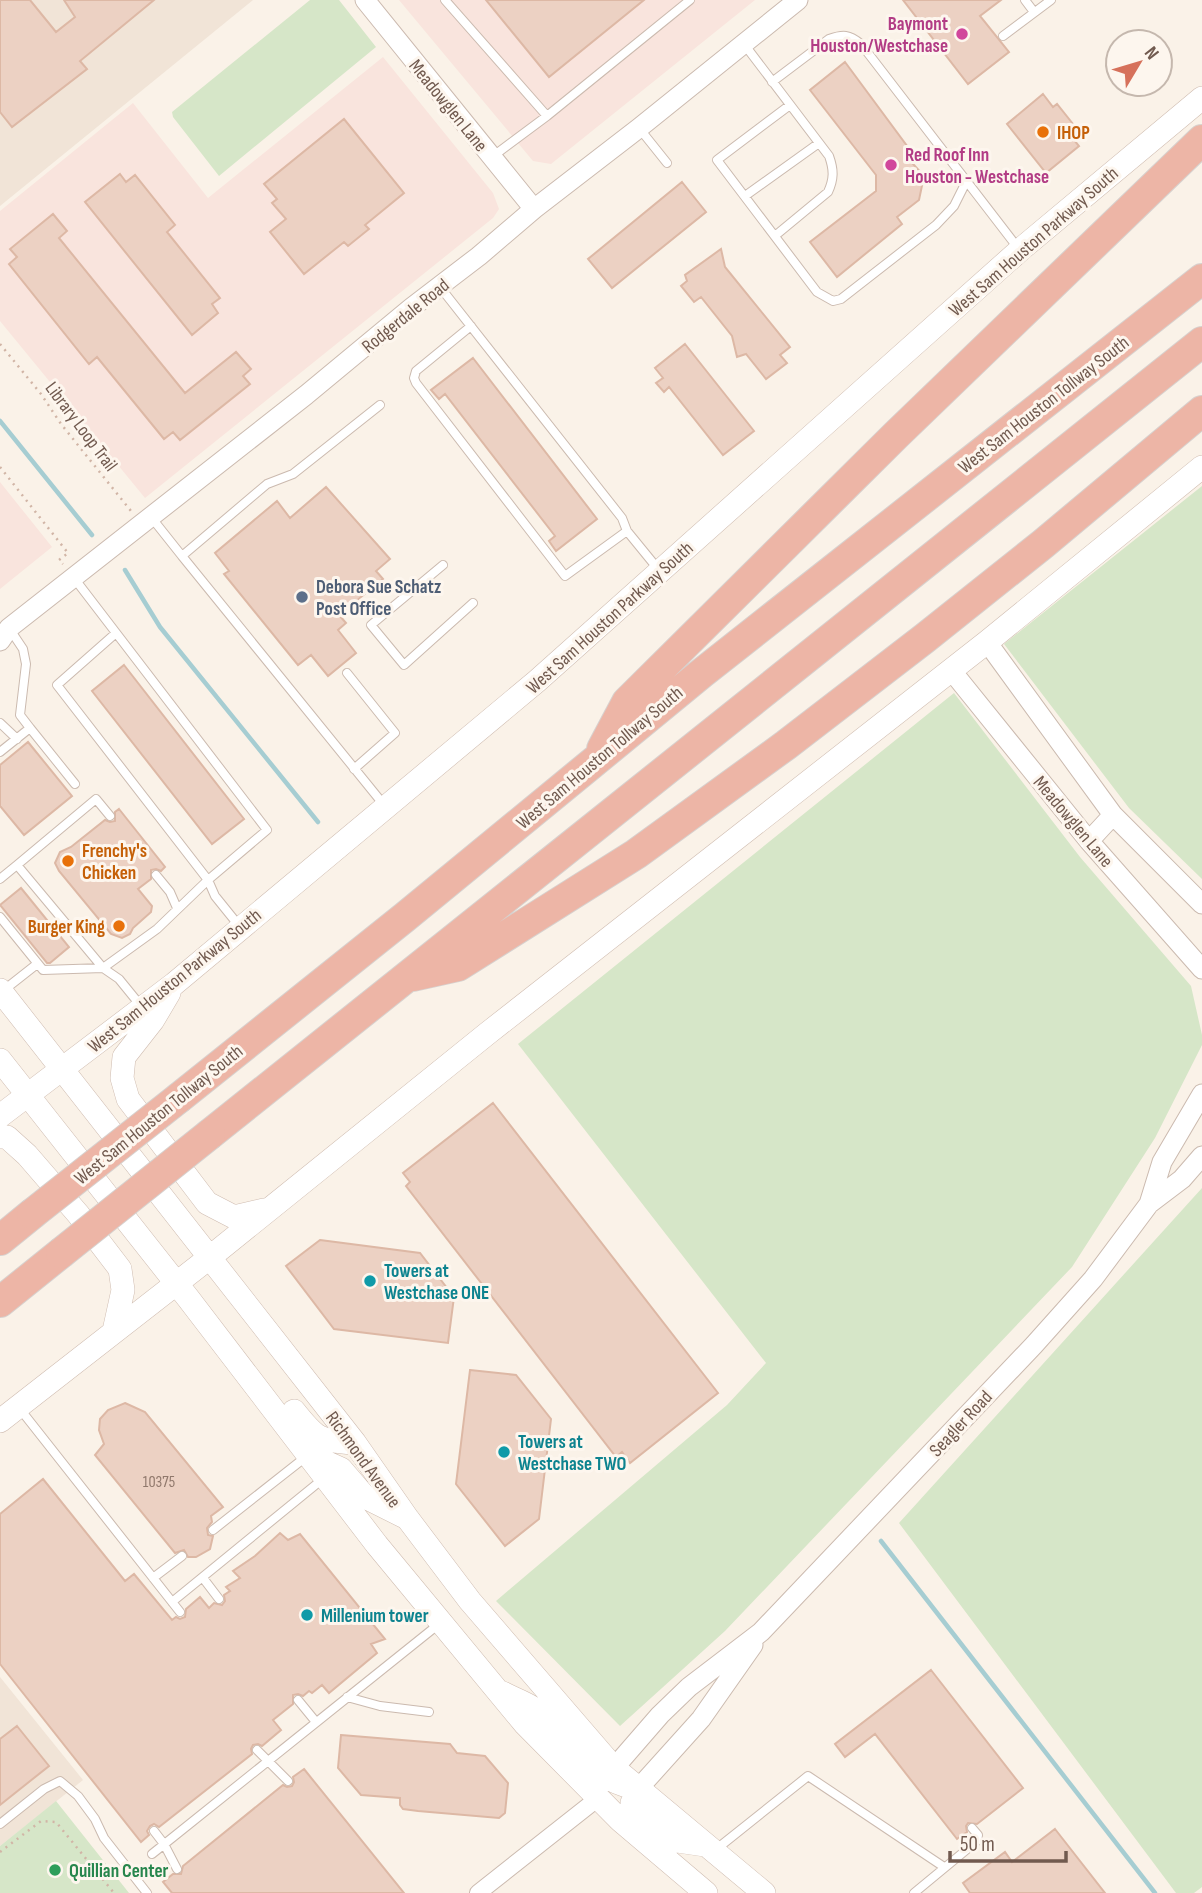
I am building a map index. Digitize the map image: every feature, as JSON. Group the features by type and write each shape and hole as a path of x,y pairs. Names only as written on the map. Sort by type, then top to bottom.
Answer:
{"highway":[{"path":"596,760 627,702 906,425 1202,140"},
{"name":"West Sam Houston Tollway South","path":"30,1212 180,1097 405,917 702,673 1202,279"},
{"path":"0,1302 1202,342"},
{"path":"406,978 458,966 647,846 786,745 925,638 1202,411"},
{"path":"0,1226 30,1212"},
{"path":"0,1240 30,1212"}],"main road":[{"name":"West Sam Houston Parkway South","path":"0,1116 174,984 537,681 1020,250 1202,98"},
{"path":"9,1414 209,1258 488,1033 987,642 1202,467"},
{"path":"174,984 153,1020 124,1057 122,1078 128,1099 208,1203 234,1217 268,1209"},
{"name":"Richmond Avenue","path":"1,991 355,1443 470,1601 614,1768 764,1893"},
{"path":"0,1060 177,1283 377,1545 525,1724 597,1798 706,1893"},
{"path":"0,1137 7,1138 26,1155 78,1214 120,1269 123,1290 114,1331"},
{"path":"250,1378 289,1404 313,1434 330,1441 355,1443"},
{"path":"309,1455 341,1469 365,1497 408,1519"},
{"path":"497,1690 532,1707 596,1772 610,1781 638,1789"},
{"path":"597,1798 614,1794 628,1799 671,1840 709,1849"}],"street":[{"name":"Meadowglen Lane","path":"365,0 534,209"},
{"name":"Rodgerdale Road","path":"3,633 798,0"},
{"name":"Meadowglen Lane","path":"987,642 1113,815 1202,904"},
{"name":"Meadowglen Lane","path":"951,670 1089,841 1202,969"},
{"path":"1089,841 1113,815"},
{"name":"Seagler Road","path":"1149,1204 1162,1161 1202,1094"},
{"name":"Seagler Road","path":"638,1789 701,1719 761,1633 1042,1336 1093,1279 1149,1204 1182,1179 1202,1156"},
{"name":"Seagler Road","path":"614,1768 689,1687 761,1633"},
{"path":"478,1893 597,1798"}],"lane":[{"path":"445,0 547,117"},
{"path":"492,158 547,117 690,0"},
{"path":"1025,0 1034,12"},
{"path":"1003,36 1051,0"},
{"path":"772,82 830,39 840,35 851,36 861,44 1020,250"},
{"path":"744,44 829,156 833,168 833,182 828,192 776,235"},
{"path":"790,105 717,160 817,292 833,301 841,299 936,225 954,206 966,182"},
{"path":"639,128 667,163"},
{"path":"745,197 819,143"},
{"path":"440,287 622,518 627,531 660,571"},
{"path":"471,326 416,371 416,383 565,576 627,531"},
{"path":"182,556 267,485 292,474 380,405"},
{"path":"140,526 182,556 386,808"},
{"path":"443,565 371,625 404,665 473,603"},
{"path":"0,917 43,970 103,968 157,929 208,880 267,830 116,633 77,576"},
{"path":"3,633 23,649 26,664 20,715 75,784"},
{"path":"116,633 57,685 208,880 215,897 240,927"},
{"path":"347,673 395,733 354,769"},
{"path":"0,723 17,739"},
{"path":"0,752 30,728"},
{"path":"0,879 96,799 110,816"},
{"path":"17,865 103,968 119,979 142,1008"},
{"path":"156,875 170,892 177,908"},
{"path":"1,991 37,964"},
{"path":"9,1414 180,1612"},
{"path":"213,1530 309,1455"},
{"path":"172,1602 326,1477"},
{"path":"153,1578 182,1556"},
{"path":"203,1578 219,1600"},
{"path":"152,1854 440,1623"},
{"path":"347,1697 380,1706 429,1712"},
{"path":"298,1700 316,1722"},
{"path":"257,1750 288,1781"},
{"path":"709,1849 808,1776 944,1867"},
{"path":"0,1824 44,1789 60,1781 78,1796 95,1819 104,1838 147,1893"},
{"path":"914,1893 977,1841 978,1835 972,1828"},
{"path":"154,1832 164,1844 177,1869"}],"path":[{"name":"Library Loop Trail","path":"0,344 140,526"},
{"path":"0,467 68,553 59,560 77,576"},
{"path":"0,1852 41,1821 55,1822 114,1893"}],"shaded area":[{"path":"0,0 253,0 0,206"},
{"path":"399,0 755,0 551,164 533,161"},
{"path":"383,57 493,193 499,209 493,218 145,498 0,321 0,211 133,103 208,198"},
{"path":"0,482 52,547 0,589"},
{"path":"0,1677 83,1780 0,1846"}],"green space":[{"path":"310,0 339,0 376,47 219,176 173,117 172,112"},
{"path":"1202,486 1202,879 1129,808 1004,644"},
{"path":"954,693 1080,857 1191,986 1202,1045 1155,1138 1072,1267 725,1631 620,1726 496,1601 727,1405 766,1363 518,1044"},
{"path":"1202,1188 1202,1887 1194,1893 1176,1893 899,1523"},
{"name":"Quillian Center","path":"56,1801 129,1893 0,1893 0,1846"}],"building":[{"path":"0,0 30,0 56,32 75,17 64,0 154,0 80,61 87,69 12,127 0,112"},
{"path":"486,0 644,0 549,77"},
{"name":"Baymont Houston/Westchase","path":"903,0 1001,0 980,16 1009,52 968,84"},
{"name":"Red Roof Inn Houston - Westchase","path":"845,62 910,150 905,155 924,176 919,200 897,217 902,224 837,277 810,242 876,191 876,175 810,90"},
{"name":"IHOP","path":"1043,94 1053,107 1057,104 1077,129 1070,135 1079,146 1046,173 1007,124"},
{"path":"344,119 404,193 365,225 369,229 348,246 344,242 304,274 270,232 286,219 272,203 277,199 264,184"},
{"path":"120,174 126,182 135,175 175,225 167,232 220,298 212,304 218,313 192,335 85,202"},
{"path":"682,182 706,212 612,288 588,259"},
{"path":"53,214 67,231 59,238 185,393 236,352 251,369 243,376 250,384 180,440 173,432 164,439 97,357 89,364 9,264 17,257 10,249"},
{"path":"721,249 725,267 790,347 780,355 787,363 766,379 746,354 737,357 732,336 701,297 694,302 681,286 687,281 685,275"},
{"path":"685,344 754,431 723,455 669,387 664,392 656,383 663,378 655,368"},
{"path":"473,358 597,519 556,551 549,541 555,536 445,394 439,399 431,390"},
{"name":"Debora Sue Schatz Post Office","path":"326,487 390,559 376,571 383,579 339,615 346,623 338,630 356,653 328,676 311,655 298,665 224,574 229,571 215,553 277,501 290,518"},
{"path":"124,665 244,819 212,844 92,691"},
{"path":"28,742 72,796 24,835 0,806 0,765"},
{"path":"119,809 165,867 161,871 151,870 151,879 138,889 152,906 151,912 130,934 122,938 111,934 55,863 60,852 71,847 105,820 115,821 115,812"},
{"path":"21,888 69,947 50,963 47,963 0,905"},
{"path":"493,1103 718,1393 630,1463 622,1452 616,1457 406,1186 410,1182 403,1173"},
{"name":"Towers at Westchase ONE","path":"320,1240 420,1253 454,1297 448,1343 334,1329 286,1266"},
{"name":"Towers at Westchase TWO","path":"470,1370 516,1375 551,1419 539,1519 505,1546 456,1484"},
{"path":"125,1403 145,1412 223,1507 211,1516 212,1522 207,1528 208,1535 213,1536 210,1549 196,1557 188,1557 184,1550 175,1553 95,1455 104,1444 99,1430 100,1419 108,1410"},
{"path":"43,1479 125,1581 134,1574 172,1620 185,1617 186,1609 200,1597 209,1608 214,1603 222,1605 225,1601 224,1595 230,1591 226,1587 240,1578 233,1571 255,1556 280,1533 288,1540 300,1534 385,1639 371,1644 377,1653 329,1693 322,1685 312,1693 309,1691 303,1696 293,1695 293,1704 273,1720 281,1730 262,1746 253,1745 252,1754 159,1827 154,1824 150,1826 147,1831 149,1835 141,1842 0,1664 0,1514"},
{"path":"931,1670 1023,1788 977,1824 968,1823 967,1832 957,1839 875,1734 845,1757 835,1744"},
{"path":"17,1726 49,1766 0,1805 0,1739"},
{"path":"341,1735 450,1744 457,1753 485,1756 508,1783 505,1813 499,1818 418,1811 403,1809 400,1798 361,1795 338,1768"},
{"path":"304,1769 404,1893 172,1893 163,1882 173,1874 181,1874 183,1866 283,1785 292,1786 293,1777"},
{"path":"1055,1829 1105,1893 970,1893 963,1883 1005,1852 1012,1862"}],"waterway":[{"path":"0,421 92,535"},
{"path":"125,570 160,627 318,822"},
{"path":"881,1541 1155,1893"}],"place":[{"name":"Baymont Houston/Westchase","path":"962,34"},
{"name":"IHOP","path":"1043,132"},
{"name":"Red Roof Inn Houston - Westchase","path":"891,165"},
{"name":"Debora Sue Schatz Post Office","path":"302,597"},
{"name":"Frenchy's Chicken","path":"68,861"},
{"name":"Burger King","path":"119,926"},
{"name":"Towers at Westchase ONE","path":"370,1281"},
{"name":"Towers at Westchase TWO","path":"504,1452"},
{"name":"Millenium tower","path":"307,1615"},
{"name":"Quillian Center","path":"55,1870"}]}
